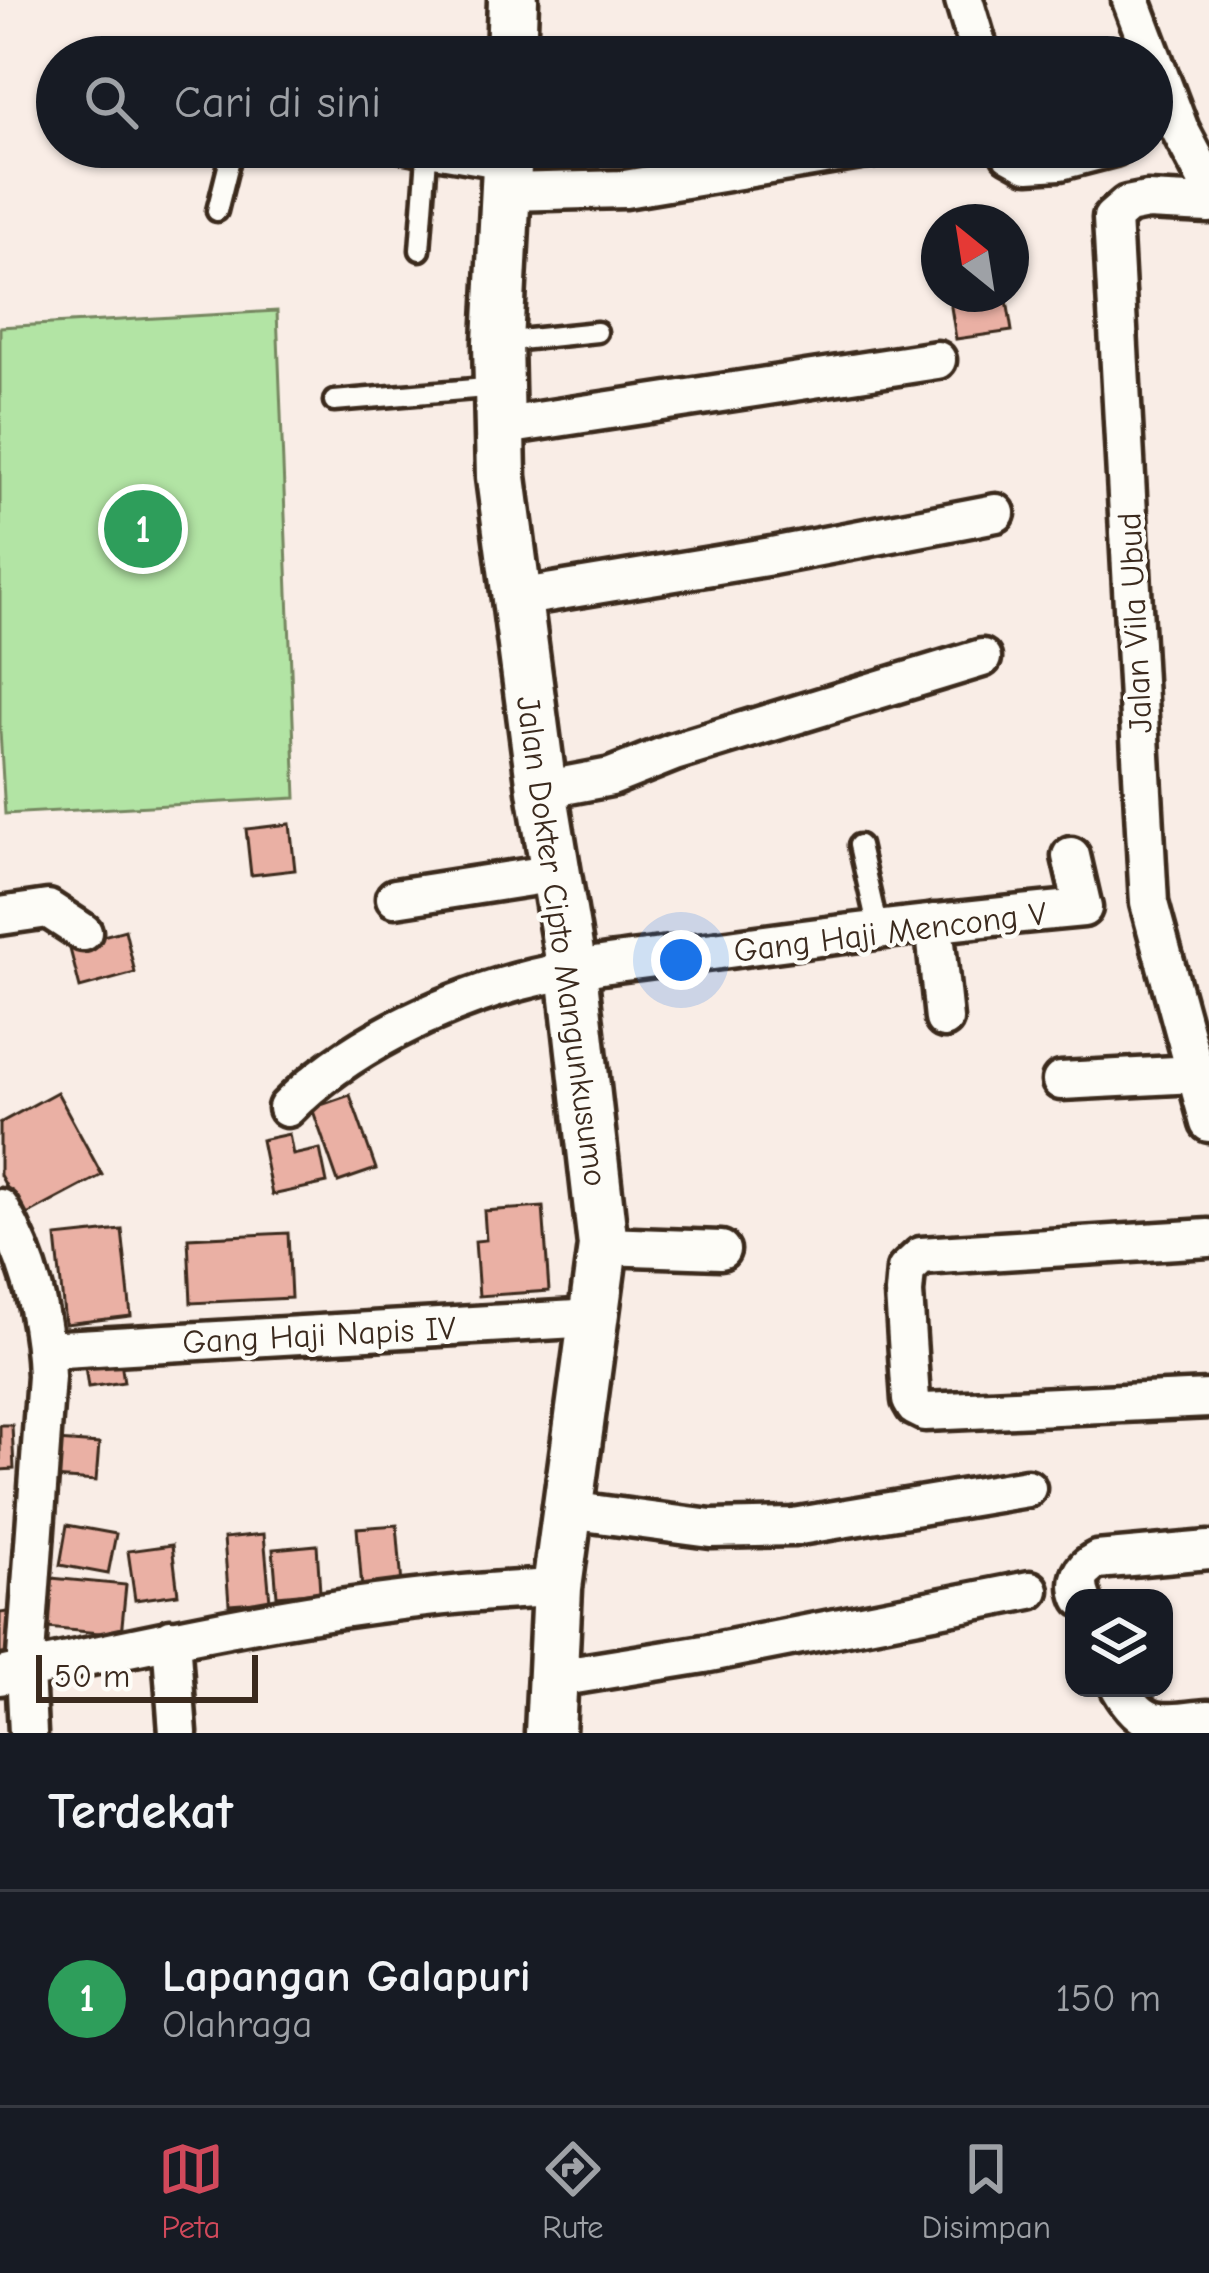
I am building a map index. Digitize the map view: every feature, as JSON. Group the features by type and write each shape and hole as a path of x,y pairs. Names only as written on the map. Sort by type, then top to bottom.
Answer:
{"main road":[{"path":"512,36 513,0"},
{"name":"Jalan Dokter Cipto Mangunkusumo","path":"508,170 498,385 501,477 542,790 572,971 603,1246 557,1588 550,1733"}],"street":[{"path":"964,0 975,36"},
{"path":"1131,0 1140,36"},
{"path":"1173,142 1209,185"},
{"path":"508,170 626,189 752,168"},
{"name":"Jalan Vila Ubud","path":"1209,204 1147,201 1127,206 1112,218 1149,903 1209,1123"},
{"path":"498,385 937,360"},
{"path":"517,598 996,513"},
{"path":"542,790 611,777 695,745 982,658"},
{"name":"Gang Haji Mencong V","path":"286,1108 327,1072 394,1030 520,981 878,929 1083,908 1071,856"},
{"path":"395,898 556,873"},
{"path":"0,916 47,909 82,932"},
{"path":"934,923 944,1019"},
{"path":"1061,1081 1195,1074"},
{"path":"0,1208 36,1290 45,1350 13,1673 28,1733"},
{"path":"1209,1238 920,1256 906,1270 904,1292 911,1400 925,1412 1209,1399"},
{"path":"603,1246 721,1250"},
{"name":"Gang Haji Napis IV","path":"45,1350 593,1318"},
{"path":"568,1510 711,1529 794,1527 1027,1489"},
{"path":"1079,1589 1087,1565 1097,1560 1209,1550"},
{"path":"13,1673 171,1638 351,1607 557,1588"},
{"path":"552,1675 704,1654 1030,1590"},
{"path":"171,1638 178,1733"},
{"path":"1125,1697 1141,1717 1152,1721 1209,1719"}],"lane":[{"path":"218,211 228,168"},
{"path":"420,250 427,168"},
{"path":"334,401 498,385 597,332"},
{"path":"859,845 878,929"}],"green space":[{"path":"277,311 296,798 5,814 0,731 0,327"}],"building":[{"path":"952,312 1009,312 1012,331 956,339"},
{"path":"290,824 295,870 251,875 246,829"},
{"path":"125,930 135,973 80,988 69,945"},
{"path":"57,1092 102,1175 23,1217 0,1175 0,1123"},
{"path":"350,1095 376,1169 338,1182 312,1108"},
{"path":"289,1134 293,1155 320,1149 327,1183 272,1195 261,1140"},
{"path":"543,1207 549,1291 479,1296 475,1241 486,1240 484,1211"},
{"path":"122,1230 131,1316 65,1324 56,1237"},
{"path":"288,1233 291,1298 191,1303 188,1238"},
{"path":"119,1348 124,1382 88,1387 83,1353"},
{"path":"0,1425 12,1425 14,1469 0,1470"},
{"path":"56,1441 99,1444 96,1481 53,1478"},
{"path":"67,1525 116,1534 108,1574 60,1565"},
{"path":"397,1525 402,1585 362,1589 357,1528"},
{"path":"264,1534 270,1601 229,1604 224,1538"},
{"path":"172,1545 178,1594 135,1600 128,1551"},
{"path":"317,1545 320,1592 277,1596 273,1549"},
{"path":"51,1578 126,1585 121,1635 46,1628"},
{"path":"15,1611 20,1657 0,1659 0,1613"}],"place":[{"name":"Lapangan Galapuri","path":"143,529"}]}
